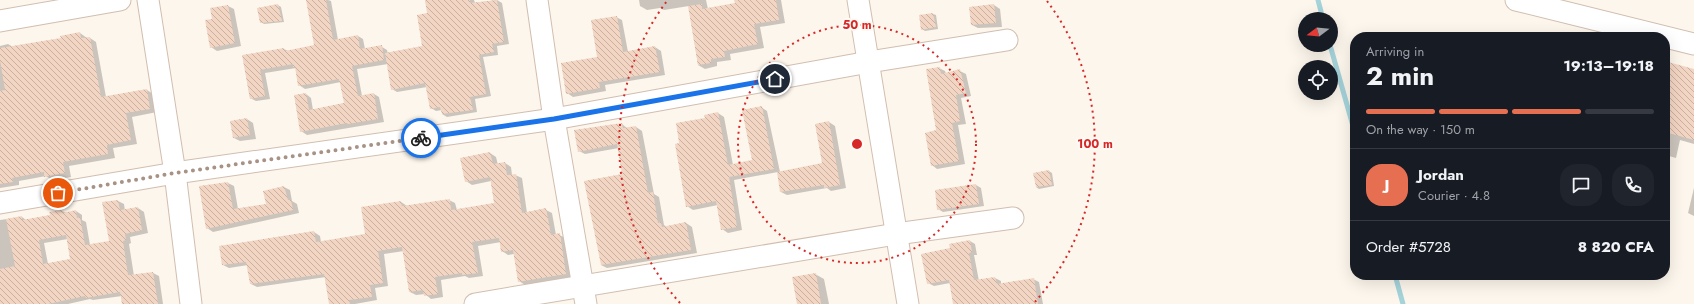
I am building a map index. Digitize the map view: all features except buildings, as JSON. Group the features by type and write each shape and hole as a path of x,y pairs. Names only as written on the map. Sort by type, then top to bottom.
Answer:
{"street":[{"path":"0,21 120,0"},
{"path":"148,0 175,173 191,304"},
{"path":"537,0 554,119 585,295"},
{"path":"858,0 908,304"},
{"path":"1516,0 1645,32"},
{"path":"1670,38 1694,44"},
{"path":"0,202 175,173 554,119 869,62 1007,40"},
{"path":"474,304 585,295 896,234 1013,218"}],"waterway":[{"path":"1318,0 1321,12"},
{"path":"1332,52 1350,115"},
{"path":"1396,280 1403,304"}],"way so far":[{"path":"58,193 175,173 421,138"}],"route":[{"path":"421,138 554,119 775,79"}]}
